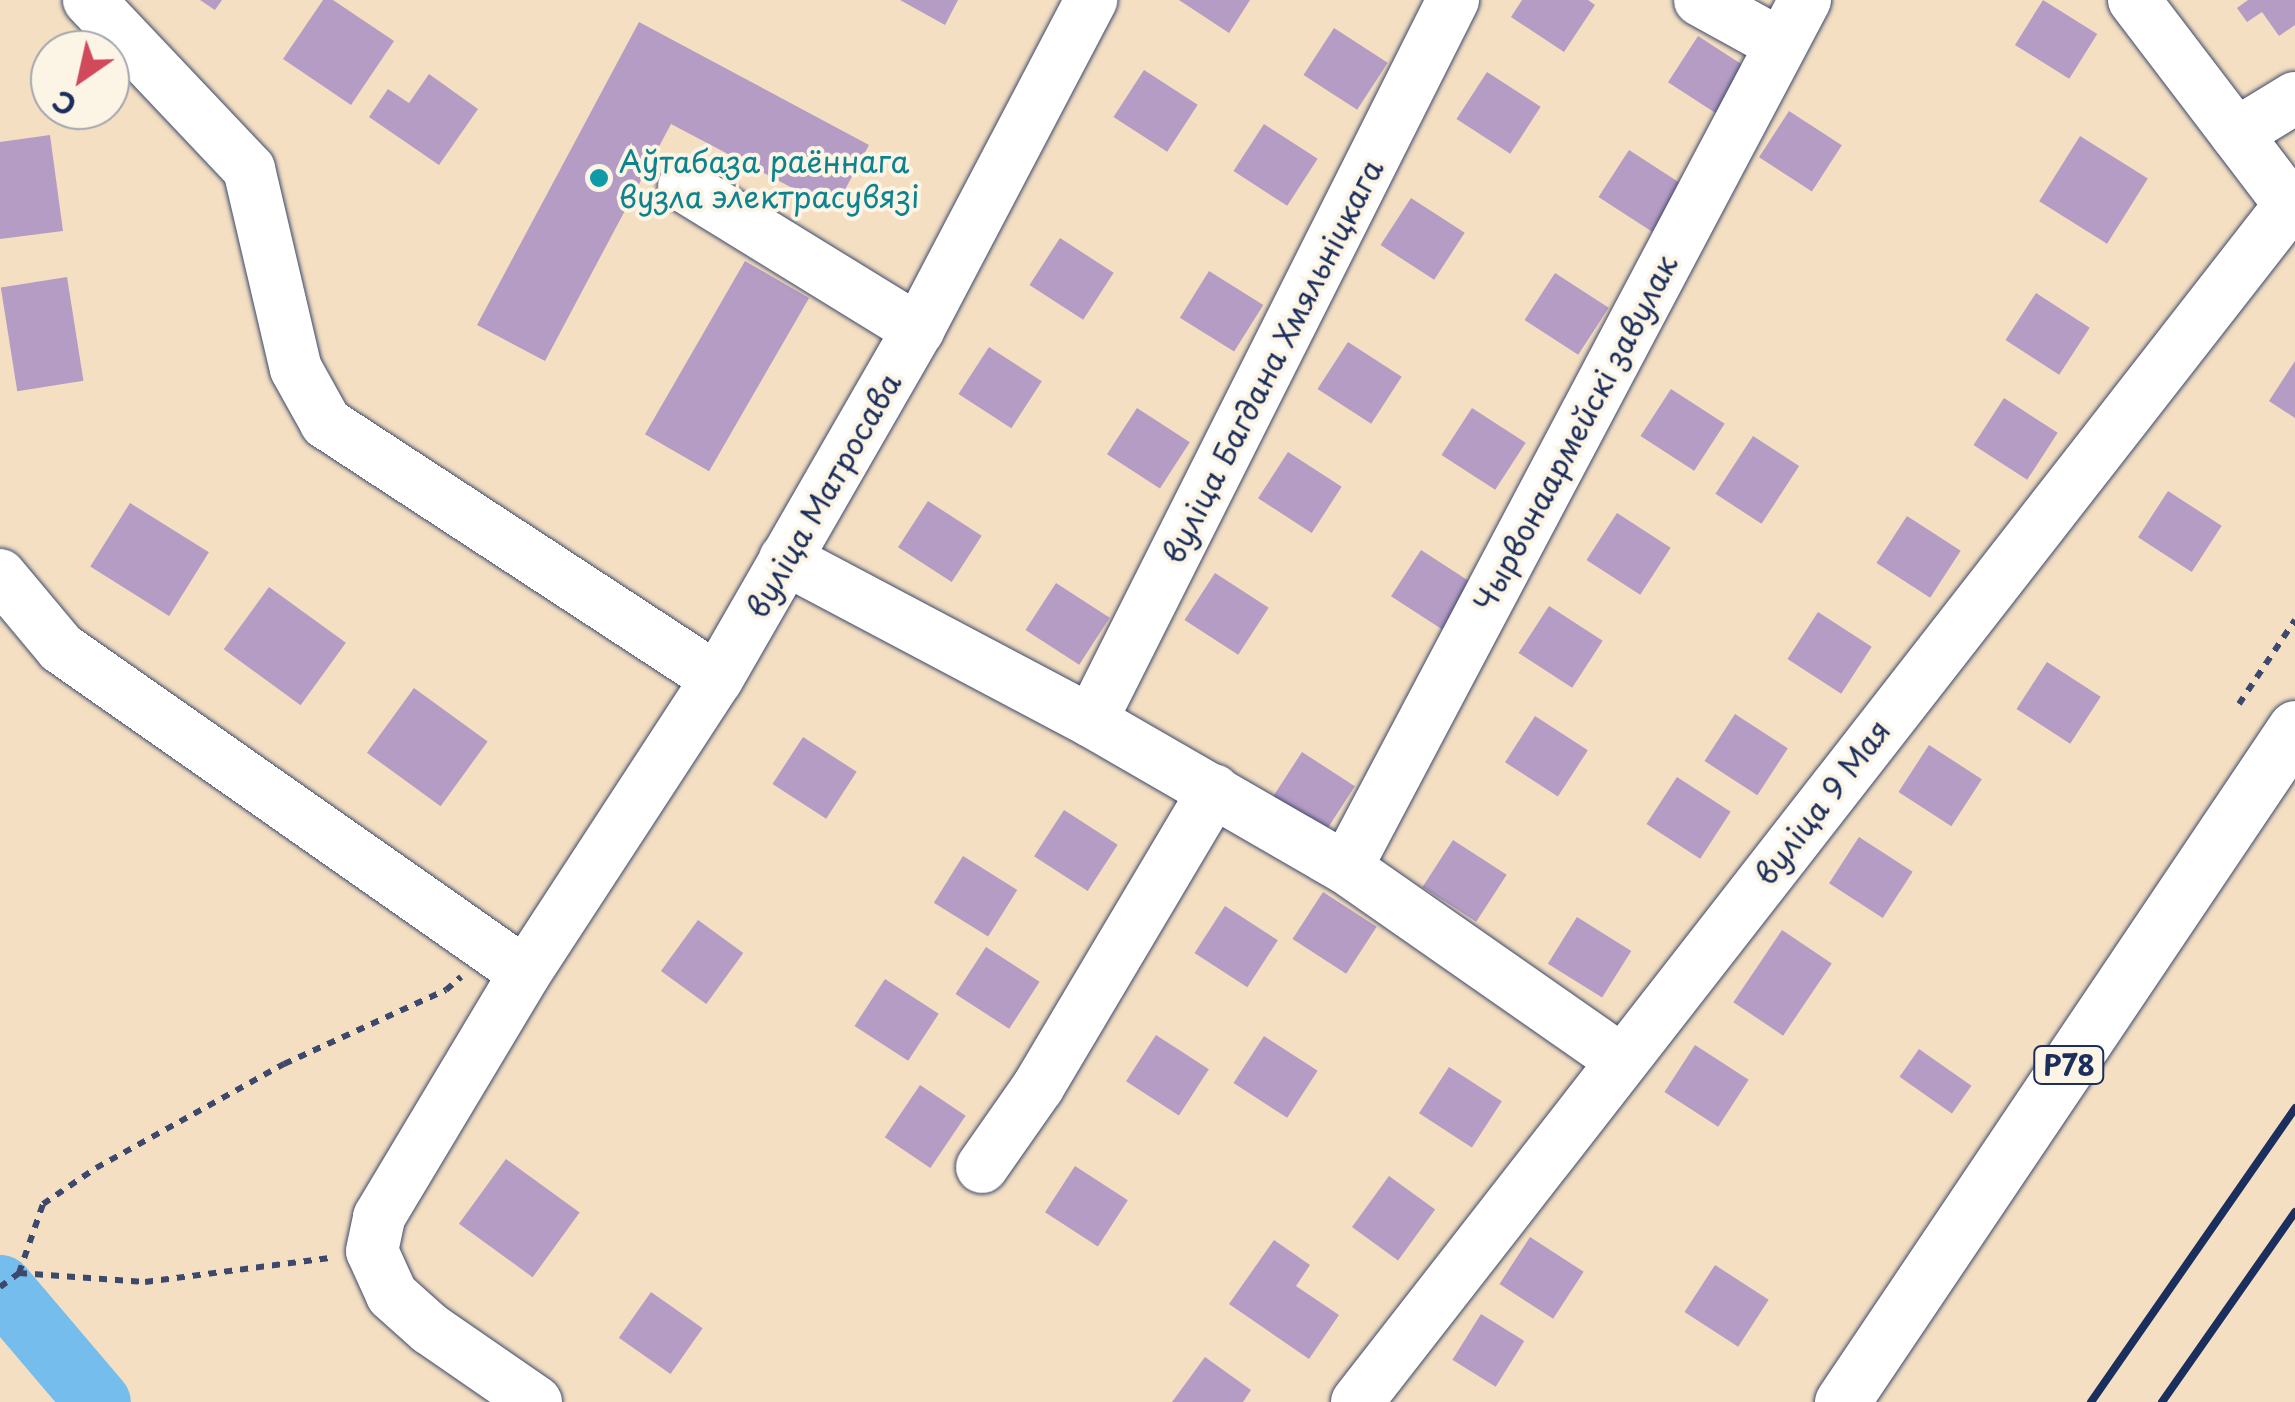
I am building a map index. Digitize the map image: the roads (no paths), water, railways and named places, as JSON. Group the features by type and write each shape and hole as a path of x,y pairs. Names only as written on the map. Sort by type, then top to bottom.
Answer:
{"main road":[{"name":"Р78","path":"1842,1402 2295,728"}],"street":[{"path":"89,0 249,169 296,369 326,423 718,679"},
{"name":"вуліца Матросава","path":"536,1402 430,1329 392,1294 372,1251 378,1217 509,962 718,679 918,330 1091,0"},
{"name":"вуліца Багдана Хмяльніцкага","path":"1091,721 1453,0"},
{"path":"1700,0 1792,22"},
{"path":"2134,0 2292,208"},
{"name":"Чырвонаармейскі завулак","path":"1346,868 1792,22"},
{"path":"2236,134 2295,98"},
{"path":"684,186 918,330"},
{"name":"вуліца 9 Мая","path":"1357,1402 1620,1059 2292,208"},
{"path":"785,559 1091,721 1346,868 1620,1059"},
{"path":"0,575 61,648 509,962"},
{"path":"982,1167 1038,1087 1214,790"}],"waterway":[{"path":"0,1287 98,1402"}],"railway":[{"path":"2091,1402 2295,1108"},
{"path":"2162,1402 2295,1212"}],"place":[{"name":"Аўтабаза раённага вузла электрасувязі","path":"599,178"}]}
